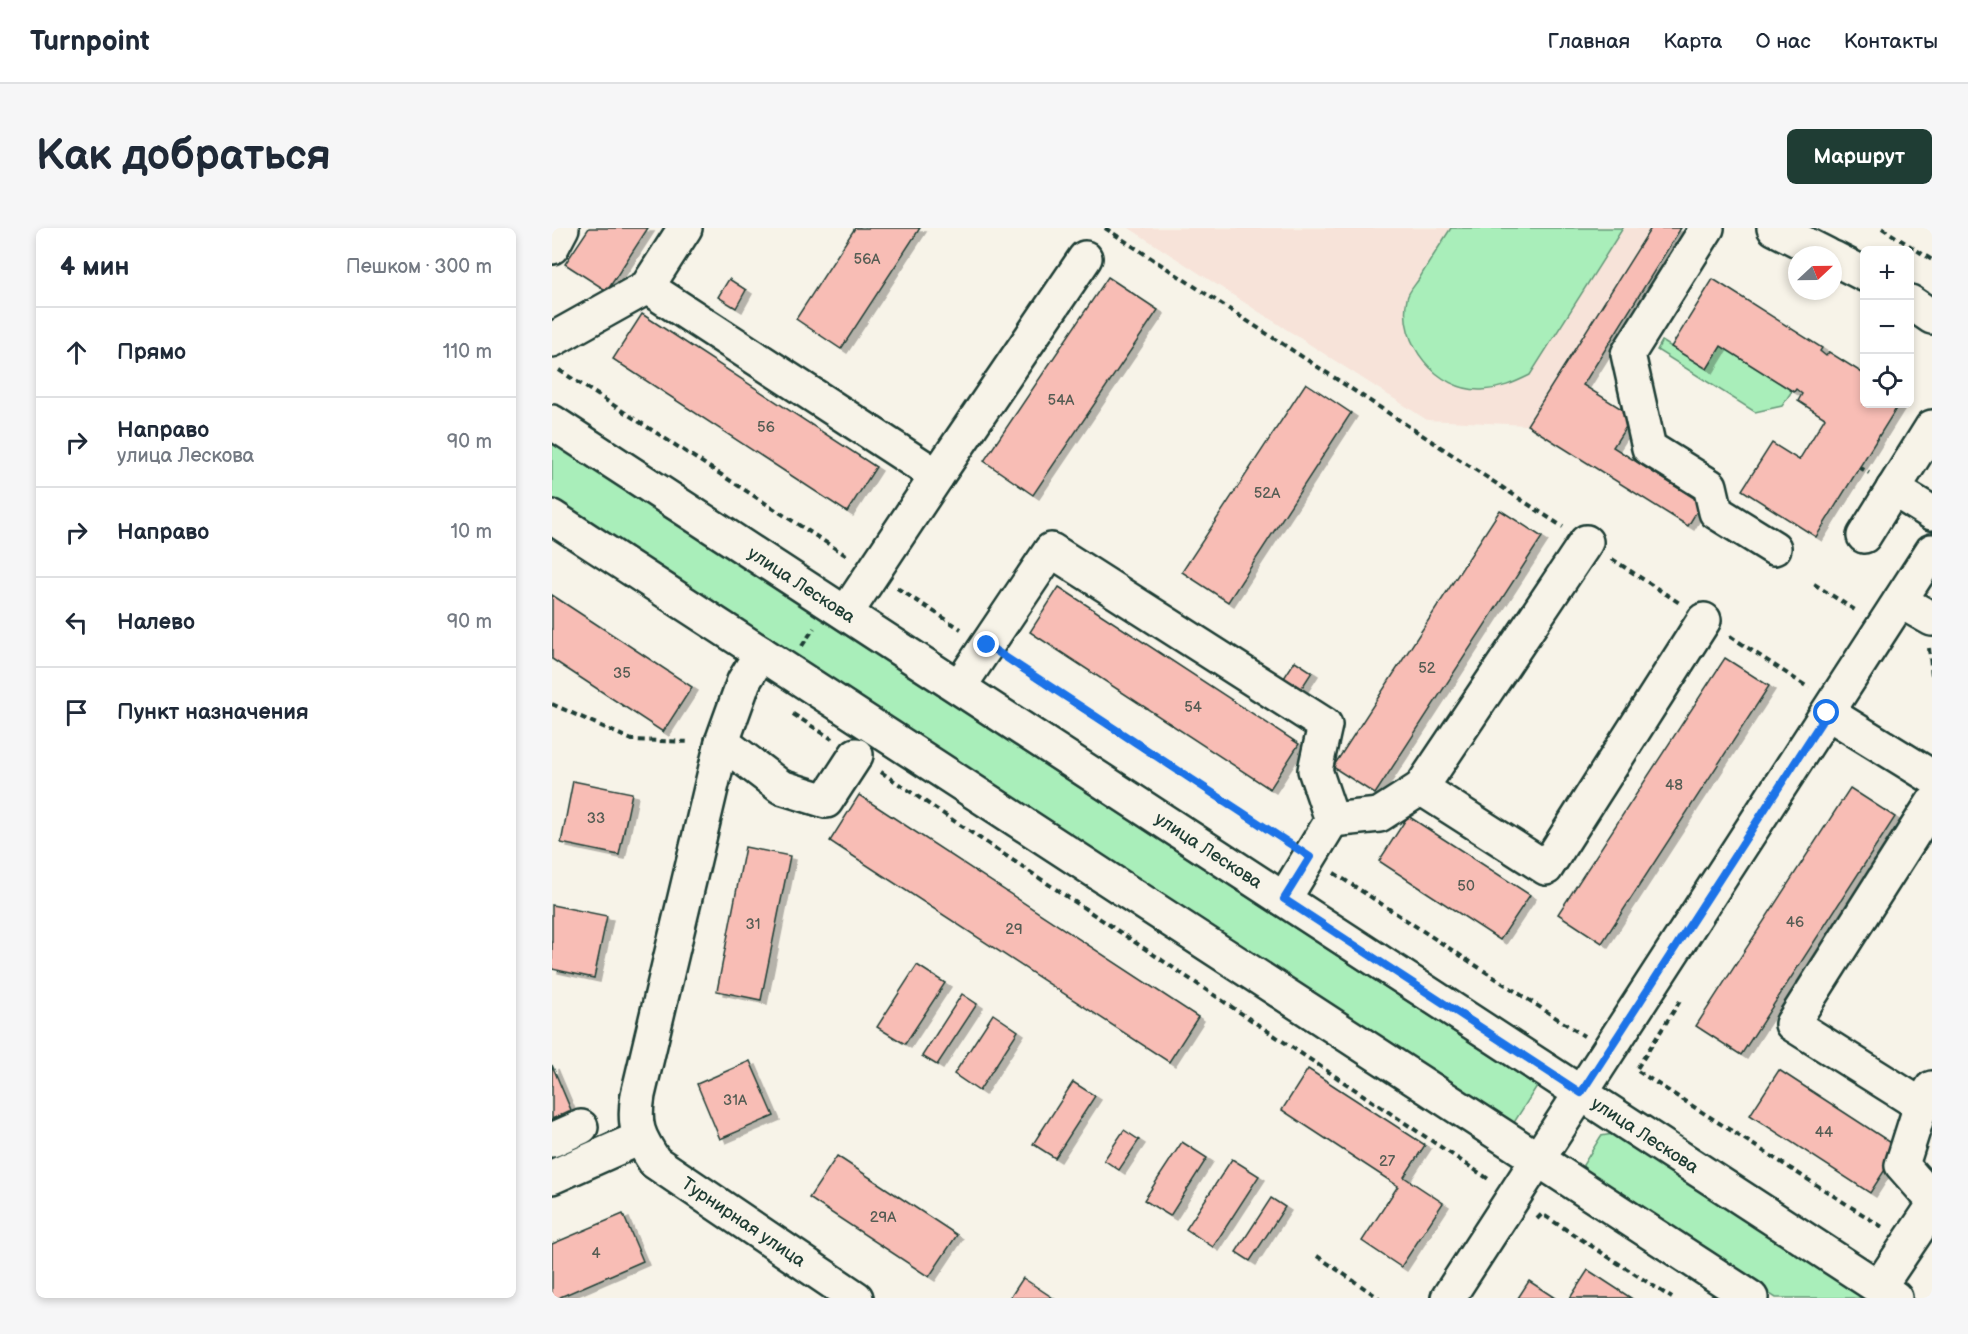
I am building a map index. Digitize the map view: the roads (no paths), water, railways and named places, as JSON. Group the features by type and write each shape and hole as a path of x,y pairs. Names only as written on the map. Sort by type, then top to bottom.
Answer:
{"main road":[{"path":"552,247 562,228"},
{"path":"552,340 647,287 685,228"},
{"path":"1707,228 1628,354 1649,448 1710,486 1716,512 1774,548"},
{"path":"1774,228 1809,246"},
{"path":"846,613 1085,258"},
{"path":"1842,263 1860,272"},
{"path":"647,287 938,476"},
{"path":"1914,305 1932,317"},
{"name":"улица Лескова","path":"552,422 1887,1293"},
{"path":"1864,536 1932,427"},
{"path":"1893,489 1932,513"},
{"path":"552,517 1751,1298"},
{"path":"1332,820 1379,814 1421,788 1586,542"},
{"path":"959,687 1051,550 1325,725 1316,770 1332,820 1284,899"},
{"path":"1448,1298 1581,1093 1821,702 1900,601 1932,551"},
{"path":"1900,601 1932,620"},
{"path":"1421,788 1546,868 1704,620"},
{"path":"552,1177 640,1138 635,1115 638,1095 722,742 744,681 761,653"},
{"path":"1821,702 1932,777"},
{"path":"722,742 781,787 826,801 856,755"},
{"path":"1932,804 1792,1024 1926,1097 1902,1165 1932,1199"},
{"name":"Турнирная улица","path":"640,1138 655,1162 856,1298"},
{"path":"1887,1293 1908,1243 1932,1208"}]}
